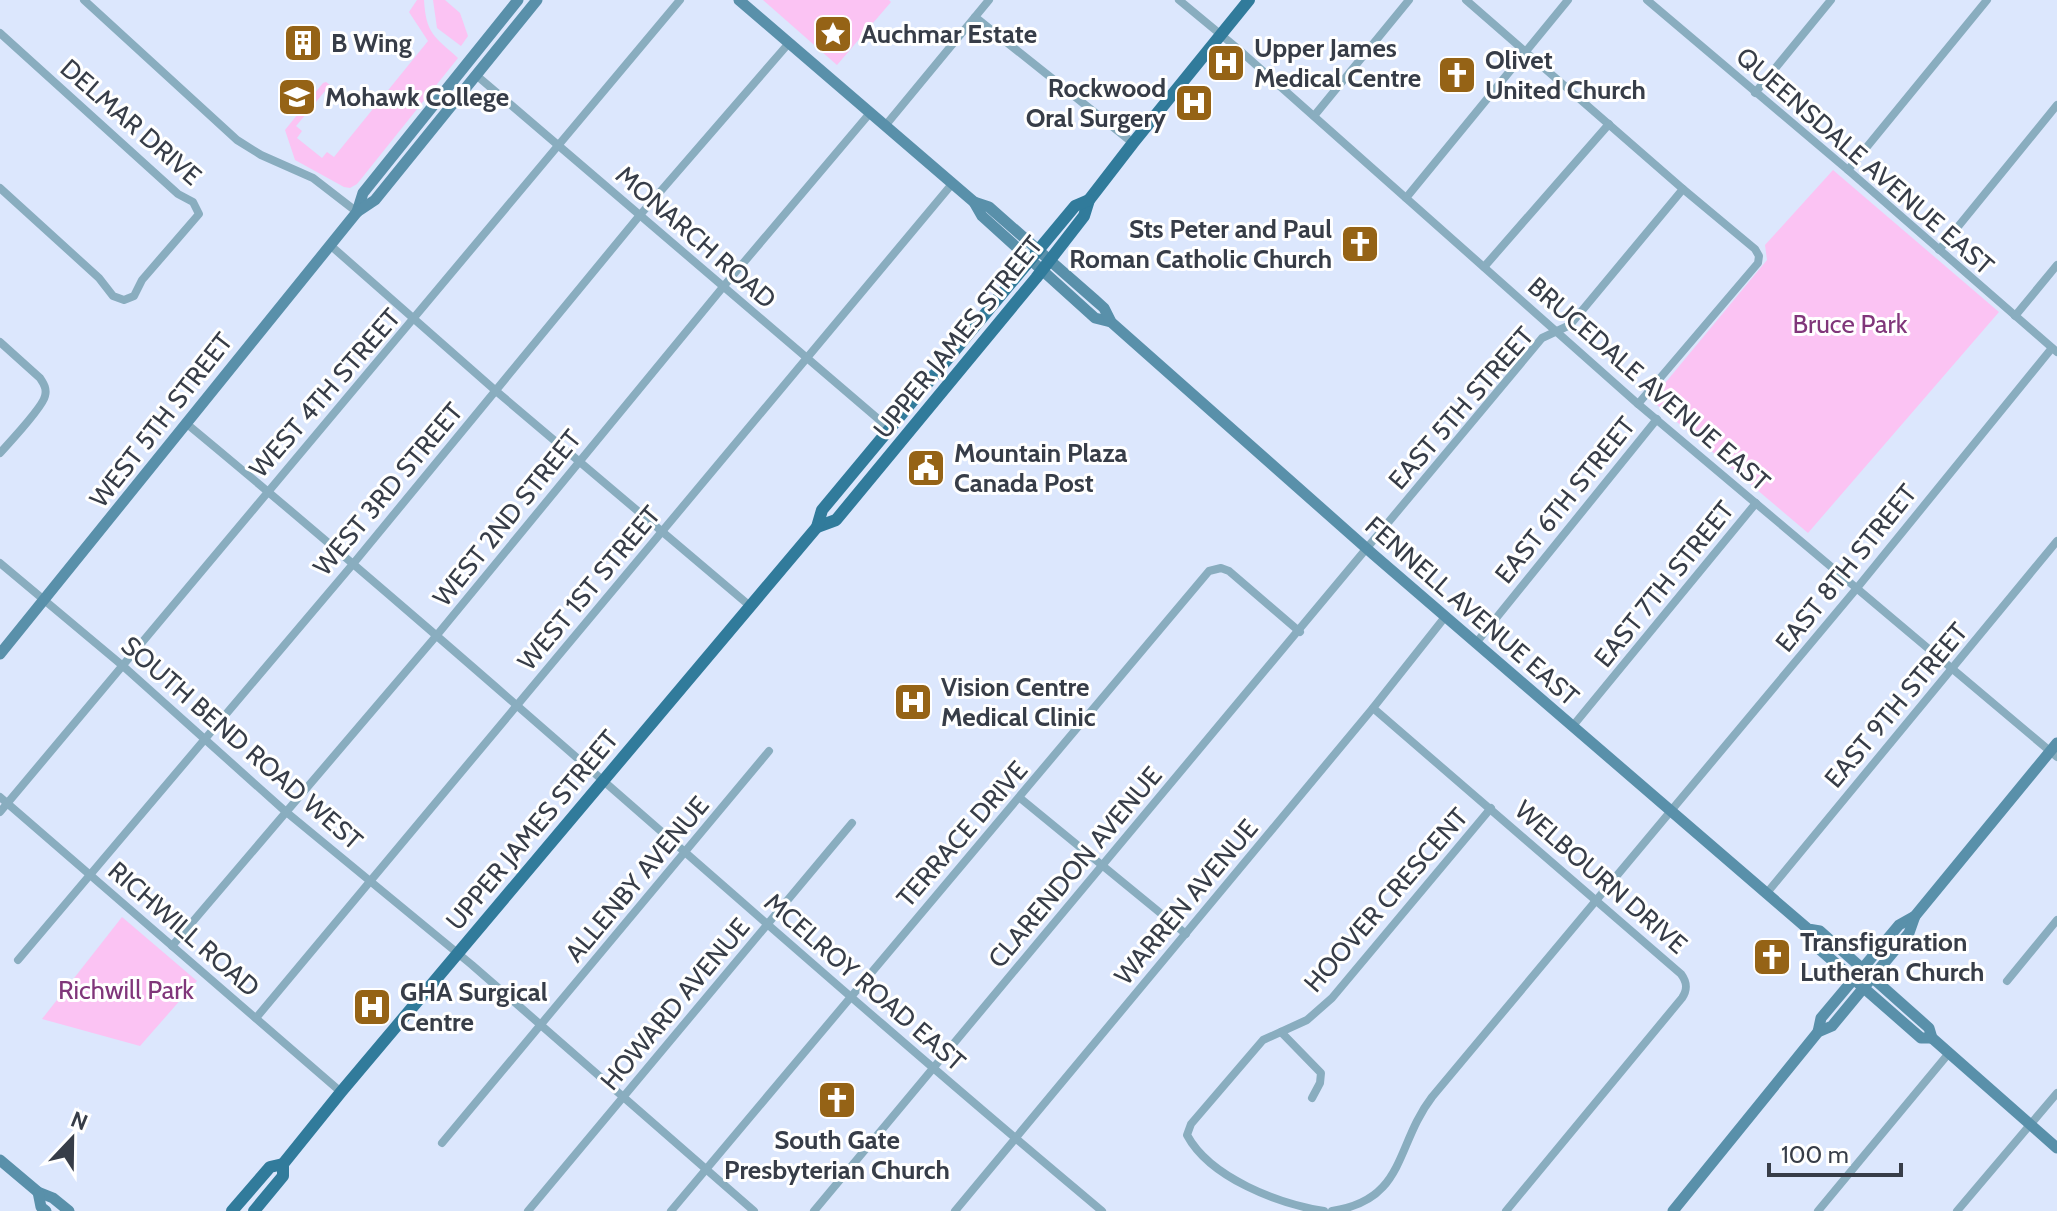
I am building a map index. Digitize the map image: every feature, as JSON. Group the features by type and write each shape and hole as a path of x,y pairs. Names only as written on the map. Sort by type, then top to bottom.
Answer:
{"main road":[{"name":"WEST 5TH STREET","path":"357,212 363,193 518,0"},
{"name":"WEST 5TH STREET","path":"0,654 357,212 375,200 537,0"},
{"name":"FENNELL AVENUE EAST","path":"739,0 952,184 974,202 989,207 1095,318 1111,322 1367,549 1766,894 1808,929 1820,931 1873,976 1929,1028 1932,1038 2057,1148"},
{"name":"UPPER JAMES STREET","path":"817,527 836,520 1040,260 1075,206 1089,200 1249,0"},
{"name":"UPPER JAMES STREET","path":"232,1211 270,1167 283,1164 817,527 822,510 1040,260"},
{"path":"1673,1211 1818,1032 1821,1018 1899,925 1915,916 2055,750"},
{"path":"1818,1032 1832,1026 1909,933 1915,916"},
{"name":"FENNELL AVENUE EAST","path":"1808,929 1809,940 1862,989 1921,1038 1932,1038"},
{"path":"0,1160 38,1192 53,1198 69,1211"},
{"name":"UPPER JAMES STREET","path":"254,1211 283,1176 283,1164"},
{"path":"247,1194 262,1187 275,1186"},
{"path":"38,1192 41,1207 46,1211"}],"street":[{"path":"84,0 237,140 261,155 313,178 357,212"},
{"name":"WEST 4TH STREET","path":"0,812 4,800 123,666 680,0"},
{"path":"885,126 989,0"},
{"name":"BRUCEDALE AVENUE EAST","path":"1179,0 1638,404 1952,669 2055,750"},
{"path":"1314,116 1409,0"},
{"path":"1466,0 1683,189"},
{"path":"1406,198 1568,0"},
{"name":"QUEENSDALE AVENUE EAST","path":"1647,0 2054,350"},
{"path":"1755,93 1831,0"},
{"path":"1848,170 1987,0"},
{"path":"975,17 1133,143"},
{"name":"DELMAR DRIVE","path":"0,33 178,194 193,202 199,214 142,280 134,296 124,300 113,296 99,278 0,188"},
{"name":"WEST 3RD STREET","path":"18,960 353,564 640,215 789,43"},
{"name":"MONARCH ROAD","path":"476,75 890,429"},
{"path":"1939,250 2057,105"},
{"name":"WEST 2ND STREET","path":"172,946 437,635 870,113"},
{"path":"1484,267 1609,124"},
{"name":"WEST 1ST STREET","path":"256,1018 952,184"},
{"name":"EAST 6TH STREET","path":"1638,404 1758,263 1759,256 1755,249 1683,189"},
{"name":"EAST 5TH STREET","path":"1367,549 1542,338 1570,325 1683,189"},
{"path":"330,245 662,534 750,606"},
{"path":"2015,316 2057,265"},
{"path":"0,342 40,378 46,395 41,406 0,453"},
{"name":"EAST 8TH STREET","path":"1671,811 2054,350"},
{"name":"EAST 6TH STREET","path":"1476,643 1657,419"},
{"name":"MCELROY ROAD EAST","path":"187,424 437,635 850,996 1102,1211"},
{"name":"EAST 7TH STREET","path":"1572,727 1756,503"},
{"name":"EAST 9TH STREET","path":"1766,894 2057,541"},
{"name":"CLARENDON AVENUE","path":"814,1211 1367,549"},
{"name":"SOUTH BEND ROAD WEST","path":"0,563 754,1211"},
{"name":"TERRACE DRIVE","path":"671,1211 1209,571 1221,568 1229,571 1300,632"},
{"name":"WARREN AVENUE","path":"955,1211 1445,617"},
{"name":"WELBOURN DRIVE","path":"1373,708 1597,900 1686,981 1685,993 1506,1211"},
{"name":"ALLENBY AVENUE","path":"442,1143 769,751"},
{"path":"1020,798 1186,934"},
{"name":"RICHWILL ROAD","path":"4,800 341,1092"},
{"name":"HOOVER CRESCENT","path":"1324,1211 1295,1209 1244,1185 1192,1145 1187,1135 1191,1124 1263,1040 1307,1020 1332,998 1491,808"},
{"path":"1332,1211 1354,1208 1374,1197 1390,1179 1421,1112 1671,811"},
{"name":"HOWARD AVENUE","path":"528,1211 852,823"},
{"path":"2007,981 2057,920"},
{"path":"1281,1032 1321,1073 1320,1083 1312,1098"},
{"path":"1818,1211 1949,1053"},
{"path":"1957,1211 2057,1093"}],"green space":[{"path":"417,0 424,0 433,34 458,58 357,184 344,187 295,160 285,130 323,83 330,85 296,126 302,131 297,138 322,158 327,152 334,157 428,41 409,12"},
{"path":"433,0 445,0 460,13 468,36 461,46 437,28"},
{"name":"Auchmar Estate","path":"763,0 889,0 891,2 837,65"},
{"name":"Bruce Park","path":"1833,170 1999,312 1808,533 1651,400 1767,260 1765,245"},
{"name":"Richwill Park","path":"122,917 197,981 140,1046 42,1019"}],"place":[{"name":"Auchmar Estate","path":"833,34"},
{"name":"B Wing","path":"303,43"},
{"name":"Upper James Medical Centre","path":"1226,63"},
{"name":"Olivet United Church","path":"1457,75"},
{"name":"Mohawk College","path":"297,97"},
{"name":"Rockwood Oral Surgery","path":"1194,103"},
{"name":"Sts Peter and Paul Roman Catholic Church","path":"1360,244"},
{"name":"Mountain Plaza Canada Post","path":"926,468"},
{"name":"Vision Centre Medical Clinic","path":"913,702"},
{"name":"Transfiguration Lutheran Church","path":"1772,957"},
{"name":"GHA Surgical Centre","path":"372,1007"},
{"name":"South Gate Presbyterian Church","path":"837,1100"}]}
